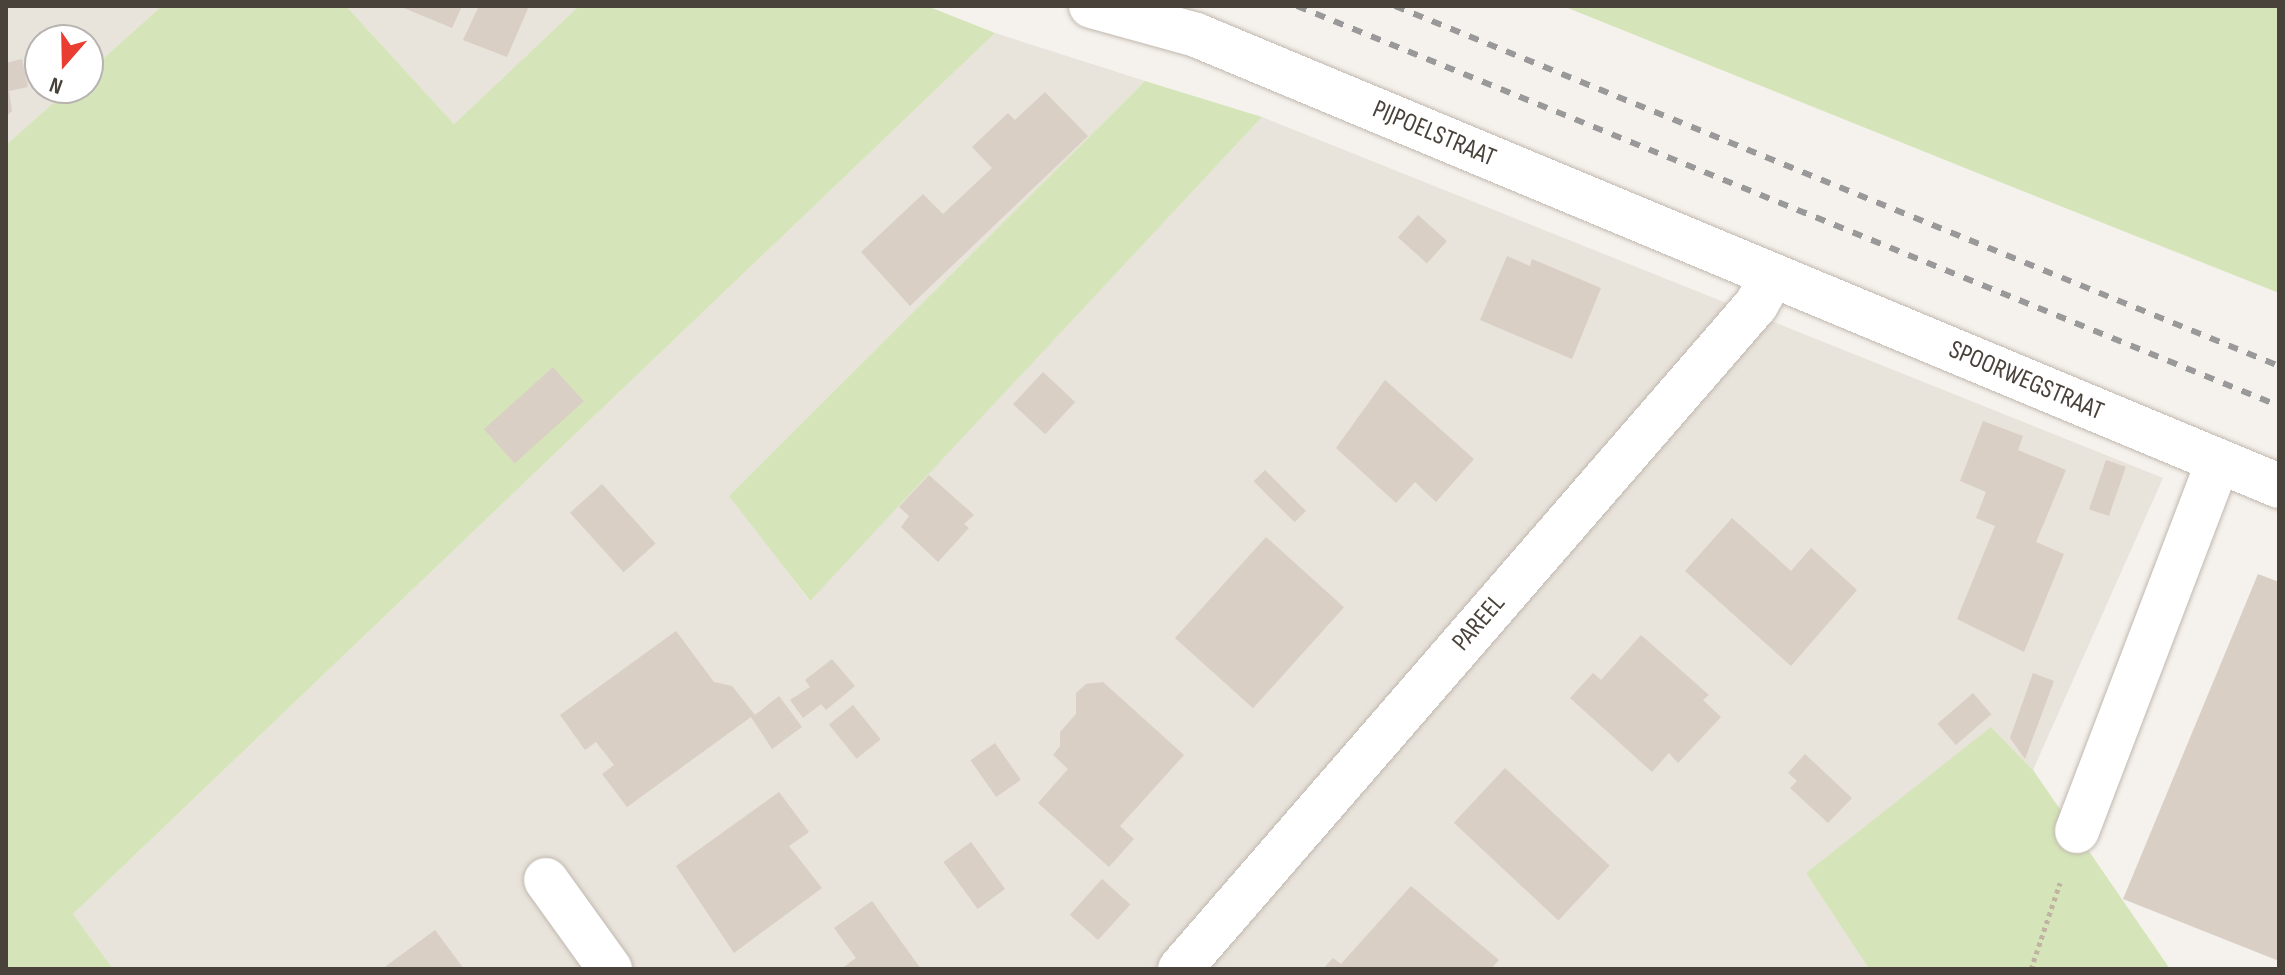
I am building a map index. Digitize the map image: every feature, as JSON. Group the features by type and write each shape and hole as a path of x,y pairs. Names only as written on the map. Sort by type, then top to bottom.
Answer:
{"street":[{"name":"PIJPOELSTRAAT","path":"1091,6 1196,35 1773,276"},
{"name":"SPOORWEGSTRAAT","path":"1773,276 2279,486"},
{"name":"PAREEL","path":"1180,969 1756,305 1773,276"},
{"path":"2077,831 2218,461"},
{"path":"546,880 610,969"}],"path":[{"path":"2031,969 2077,831"}],"shaded area":[{"path":"6,6 162,6 104,58 104,24 24,24 24,104 52,104 6,145"},
{"path":"346,6 579,6 454,124"},
{"path":"995,33 1145,81 730,495 809,601 1262,117 2163,478 2033,770 1992,728 1806,873 1869,969 113,969 73,914"}],"green space":[{"path":"162,6 346,6 454,124 579,6 927,6 995,33 73,914 113,969 6,969 6,145 52,104 104,104 104,58"},
{"path":"1563,6 2279,6 2279,293 1970,170"},
{"path":"1145,81 1262,117 810,601 729,496"},
{"path":"1991,727 2033,770 2170,969 1869,969 1806,873"}],"building":[{"path":"399,6 462,6 452,28"},
{"path":"479,6 529,6 507,57 463,40"},
{"path":"22,59 24,88 9,91 12,111 6,116 6,63"},
{"path":"1045,92 1088,136 910,306 861,252 923,194 943,214 992,168 972,147 1008,113 1015,120"},
{"path":"1418,215 1447,241 1427,263 1398,237"},
{"path":"1507,256 1530,266 1532,259 1601,288 1572,359 1480,320"},
{"path":"553,367 584,401 515,463 484,429"},
{"path":"1043,372 1075,402 1045,434 1013,404"},
{"path":"1385,380 1474,459 1436,502 1415,482 1396,503 1336,448"},
{"path":"1983,421 2023,436 2018,450 2066,470 2036,542 2064,554 2024,652 1957,619 1995,526 1976,518 1986,492 1960,481"},
{"path":"2106,460 2126,467 2109,516 2089,509"},
{"path":"1265,470 1306,511 1295,522 1254,481"},
{"path":"929,475 974,515 964,524 969,528 938,562 901,527 909,516 899,507"},
{"path":"602,484 656,543 624,572 570,513"},
{"path":"1732,518 1791,571 1811,548 1857,590 1791,666 1685,571"},
{"path":"1266,537 1344,607 1253,708 1175,638"},
{"path":"2258,574 2279,582 2279,961 2123,899"},
{"path":"676,631 714,682 732,686 755,715 779,696 802,727 772,749 751,717 627,807 602,774 614,765 596,742 585,750 560,715"},
{"path":"1641,635 1709,695 1703,700 1721,717 1678,763 1669,753 1652,772 1570,698 1593,673 1601,680"},
{"path":"832,659 855,686 826,710 821,704 803,718 790,700 810,687 805,680"},
{"path":"2033,673 2054,681 2025,759 2010,738"},
{"path":"1103,682 1184,755 1120,826 1134,839 1109,867 1038,803 1068,769 1053,755 1060,746 1060,732 1076,714 1076,693 1086,684"},
{"path":"1973,693 1991,714 1956,745 1938,724"},
{"path":"853,705 881,739 857,759 829,725"},
{"path":"995,743 1021,780 996,797 970,760"},
{"path":"1805,754 1852,798 1828,823 1790,788 1797,781 1788,773"},
{"path":"1505,768 1610,866 1558,920 1454,823"},
{"path":"779,792 809,832 789,846 822,888 734,953 676,866"},
{"path":"971,842 1005,889 978,909 943,862"},
{"path":"1102,879 1130,904 1098,940 1070,915"},
{"path":"1411,886 1499,960 1491,969 1323,969 1333,958 1341,964"},
{"path":"872,901 921,969 841,969 856,958 834,928"},
{"path":"435,930 464,969 382,969"}],"railway":[{"path":"1297,6 2279,406"},
{"path":"1395,6 2279,366"}]}
